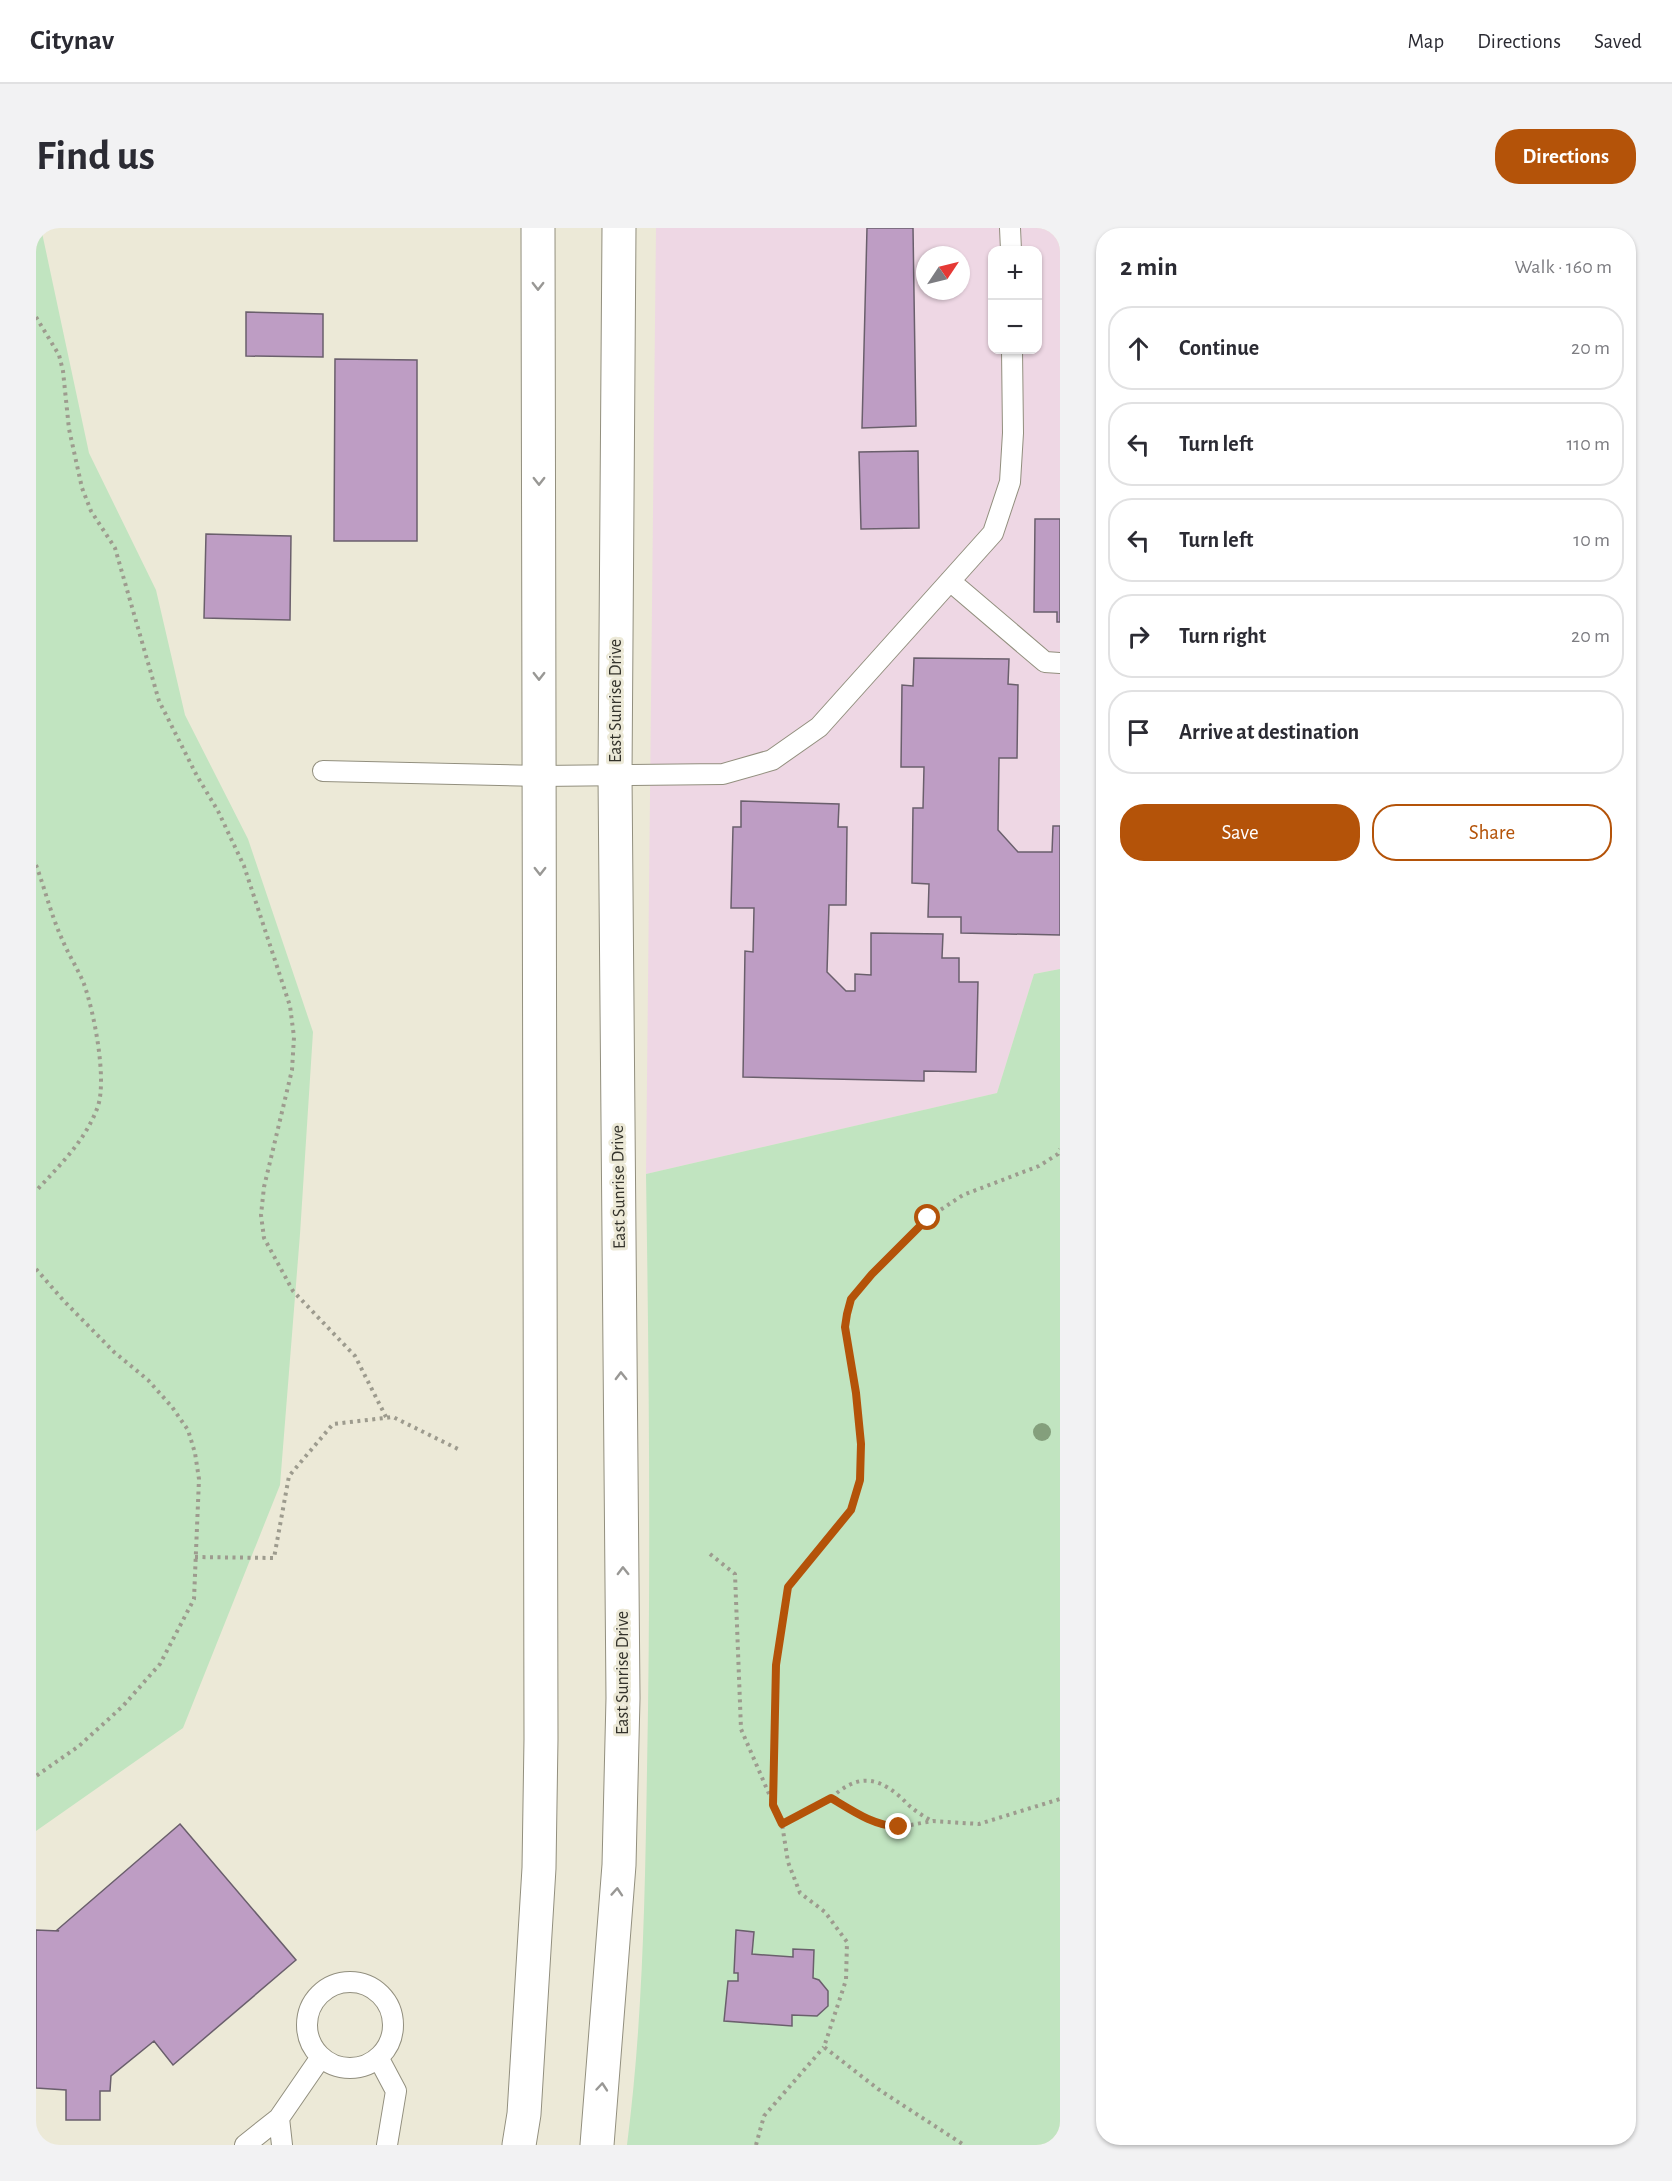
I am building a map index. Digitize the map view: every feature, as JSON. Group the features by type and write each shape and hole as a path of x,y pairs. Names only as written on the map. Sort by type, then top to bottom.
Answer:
{"main road":[{"path":"519,2145 524,2114 539,1869 541,1739 538,228"},
{"name":"East Sunrise Drive","path":"597,2145 619,1866 623,1698 615,775 619,228"}],"lane":[{"path":"1010,228 1011,246"},
{"path":"323,771 540,776 723,774 772,760 819,727 993,533 1010,482 1013,433 1012,354"},
{"path":"950,581 1045,662 1060,663"},
{"path":"355,1982 369,1986 378,1992 388,2003 393,2018 394,2032 389,2047 379,2059 358,2069 344,2069 329,2064 321,2057 311,2046 306,2024 309,2009 319,1994 332,1985 355,1982"},
{"path":"244,2145 279,2118 321,2057"},
{"path":"379,2059 396,2091 387,2145"},
{"path":"279,2118 282,2145"}],"path":[{"path":"36,317 59,355 63,371 69,429 82,488 91,511 115,548 159,701 196,776 218,811 244,866 290,1006 294,1036 292,1070 264,1187 261,1215 264,1238 293,1291 356,1356 386,1418"},
{"path":"36,865 61,938 84,984 96,1030 100,1071 99,1104 88,1128 75,1148 36,1191"},
{"path":"773,1805 776,1665 788,1587 851,1510 860,1480 861,1444 858,1413 845,1327 851,1299 872,1274 928,1218 963,1195 1039,1166 1058,1154 1060,1149"},
{"path":"36,1269 114,1352 148,1380 172,1407 188,1430 199,1479 194,1599 160,1664 114,1714 79,1746 36,1776"},
{"path":"195,1557 274,1558 289,1476 333,1424 393,1417 460,1450"},
{"path":"710,1554 735,1574 741,1729 782,1824 788,1862 800,1893 825,1912 847,1942 846,1980 824,2047 764,2116 756,2145"},
{"path":"782,1824 831,1798 846,1786 856,1781 868,1780 883,1785 897,1794 911,1808 933,1821"},
{"path":"831,1798 882,1826 899,1827 933,1821 979,1824 1060,1799"},
{"path":"824,2047 878,2089 964,2145"}],"shaded area":[{"path":"656,228 1060,228 1060,969 1034,974 997,1093 646,1174"}],"green space":[{"path":"36,228 41,228 89,453 156,590 185,715 248,839 313,1032 280,1485 183,1728 36,1831"},
{"path":"1060,969 1060,2145 627,2145 640,2004 646,1817 649,1397 646,1174 997,1093 1034,974"}],"building":[{"path":"867,228 913,228 916,426 862,428"},
{"path":"246,312 323,314 323,357 246,356"},
{"path":"335,359 417,360 417,541 334,541"},
{"path":"918,451 919,528 861,529 859,452"},
{"path":"1035,519 1060,519 1060,622 1057,622 1057,612 1034,612"},
{"path":"206,534 291,536 290,620 204,618"},
{"path":"914,658 1009,659 1008,684 1018,685 1017,758 999,758 998,830 1018,852 1052,852 1053,826 1060,826 1060,935 961,933 961,917 928,917 929,884 912,883 913,808 923,808 924,767 901,767 902,685 913,686"},
{"path":"741,801 839,804 838,827 847,827 846,905 829,905 827,972 846,991 855,991 855,974 871,975 871,933 943,934 942,958 959,958 959,982 978,982 976,1072 924,1071 924,1081 743,1077 745,951 753,952 754,908 731,908 733,827 741,827"},
{"path":"180,1824 296,1960 173,2065 154,2041 111,2076 110,2091 100,2091 100,2120 66,2120 66,2090 36,2088 36,1930 59,1931 57,1930"},
{"path":"736,1930 754,1932 752,1954 793,1957 793,1949 814,1950 813,1978 819,1980 828,1991 828,2006 817,2016 792,2015 792,2026 724,2021 728,1981 738,1981 738,1973 734,1973"}],"route":[{"path":"899,1827 882,1826 831,1798 782,1824 773,1805 776,1665 788,1587 851,1510 860,1480 861,1444 856,1393 845,1327 851,1299 872,1274 928,1218"}]}
